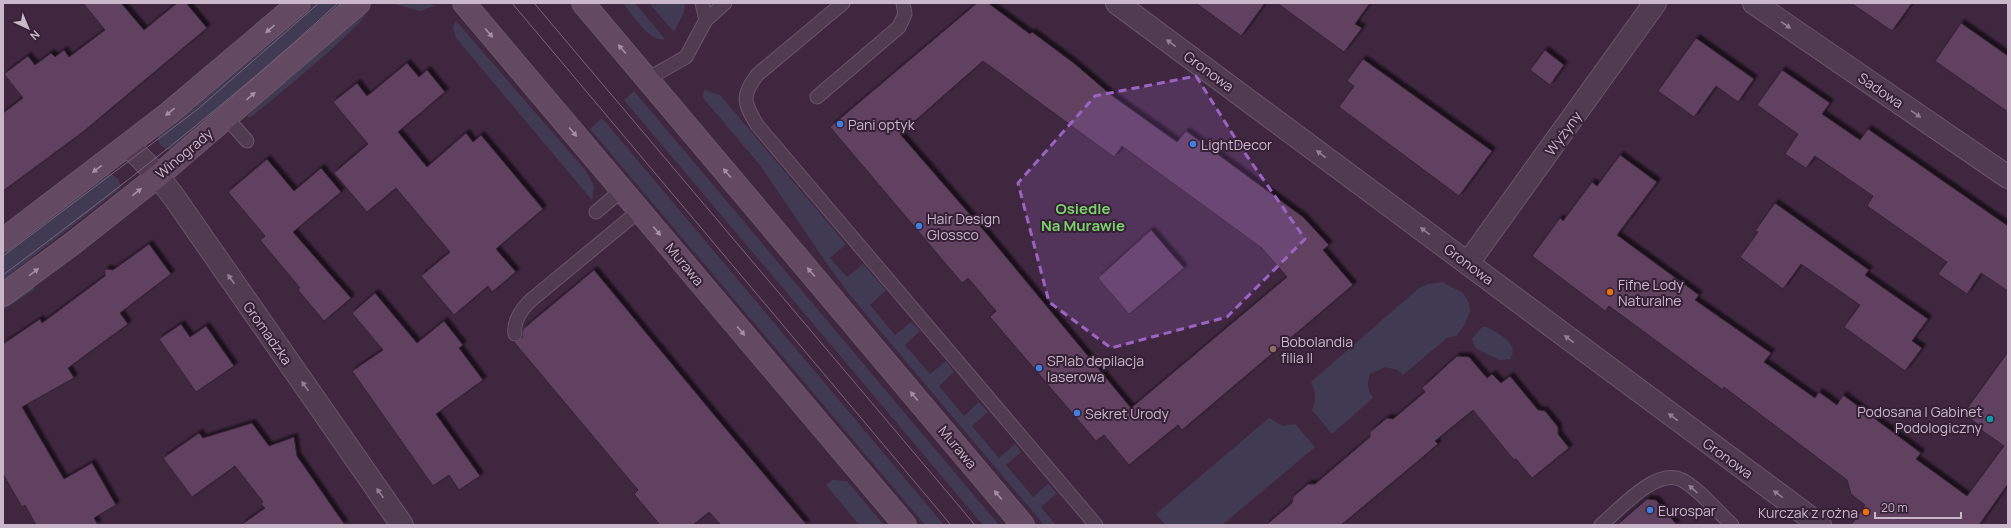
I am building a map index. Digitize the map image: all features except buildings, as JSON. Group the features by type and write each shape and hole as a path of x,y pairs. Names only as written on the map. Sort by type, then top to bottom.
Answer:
{"street":[{"path":"3,240 128,145 254,42 299,3"},
{"name":"Winogrady","path":"3,295 72,244 158,176 359,3"},
{"name":"Murawa","path":"464,3 905,525"},
{"name":"Murawa","path":"583,3 1023,525"},
{"name":"Gronowa","path":"1117,3 1820,525"},
{"name":"Wyżyny","path":"1468,263 1655,3"},
{"name":"Sadowa","path":"1754,3 2008,177"},
{"name":"Gromadzka","path":"128,145 158,176 402,525"}],"lane":[{"path":"702,3 706,20"},
{"path":"648,79 686,57 706,20 725,3"},
{"path":"843,3 758,75 748,88 746,98 749,111 757,125 1096,525"},
{"path":"816,97 899,27 905,14 904,3"},
{"path":"226,117 247,141"},
{"path":"596,212 622,190"},
{"path":"515,334 515,324 519,314 530,301 640,210"},
{"path":"1601,525 1654,481 1670,476 1681,479 1689,485 1732,525"}],"highlighted area":[{"path":"1196,76 1242,149 1305,239 1227,317 1111,348 1049,302 1018,183 1095,96"}],"shaded area":[{"path":"314,3 343,3 217,113 170,150 161,145 158,141 157,135 250,60"},
{"path":"392,3 428,3 435,6 420,11"},
{"path":"623,3 635,3 665,39 653,37 647,32"},
{"path":"649,3 685,3 684,12 674,32"},
{"path":"368,10 363,18 334,47 250,118 247,116"},
{"path":"456,21 586,171 594,186 592,200 456,38 453,27"},
{"path":"704,90 720,95 846,244 830,258 847,277 863,264 886,290 870,305 895,335 911,322 920,331 905,345 930,374 946,361 954,372 939,386 964,416 979,402 988,412 972,426 999,458 1015,444 1021,452 1006,465 1033,497 1048,484 1057,493 1041,507 1056,525 1044,525 849,294 760,165 703,98"},
{"path":"634,91 999,525 983,525 624,100"},
{"path":"602,118 944,525 925,525 590,129"},
{"path":"108,173 117,178 120,182 121,188 3,280 3,250"},
{"path":"1442,282 1463,293 1469,303 1470,311 1464,326 1456,336 1447,338 1403,375 1398,370 1385,367 1370,374 1368,387 1373,398 1332,434 1312,410 1315,396 1311,382 1419,288 1428,284"},
{"path":"30,285 35,289 3,310 3,304"},
{"path":"1482,327 1487,327 1507,340 1512,348 1510,359 1499,360 1475,348 1472,339"},
{"path":"1269,418 1283,426 1295,424 1315,447 1222,525 1162,525 1164,523 1156,514"},
{"path":"832,480 847,481 884,525 859,525 826,485"}],"tram line":[{"path":"3,256 198,109 319,3"},
{"path":"3,275 174,144 257,75 338,3"},
{"path":"512,3 951,525"},
{"path":"534,3 975,525"}],"place":[{"name":"Pani optyk","path":"840,124"},
{"name":"LightDecor","path":"1193,144"},
{"name":"Hair Design Glossco","path":"919,226"},
{"name":"Fifne Lody Naturalne","path":"1610,292"},
{"name":"Bobolandia filia II","path":"1273,349"},
{"name":"SPlab depilacja laserowa","path":"1039,368"},
{"name":"Sekret Urody","path":"1077,413"},
{"name":"Podosana | Gabinet Podologiczny","path":"1990,419"},
{"name":"Eurospar","path":"1650,510"},
{"name":"Kurczak z rożna","path":"1866,512"}],"district":[{"name":"Osiedle Na Murawie","path":"1083,216"}]}
